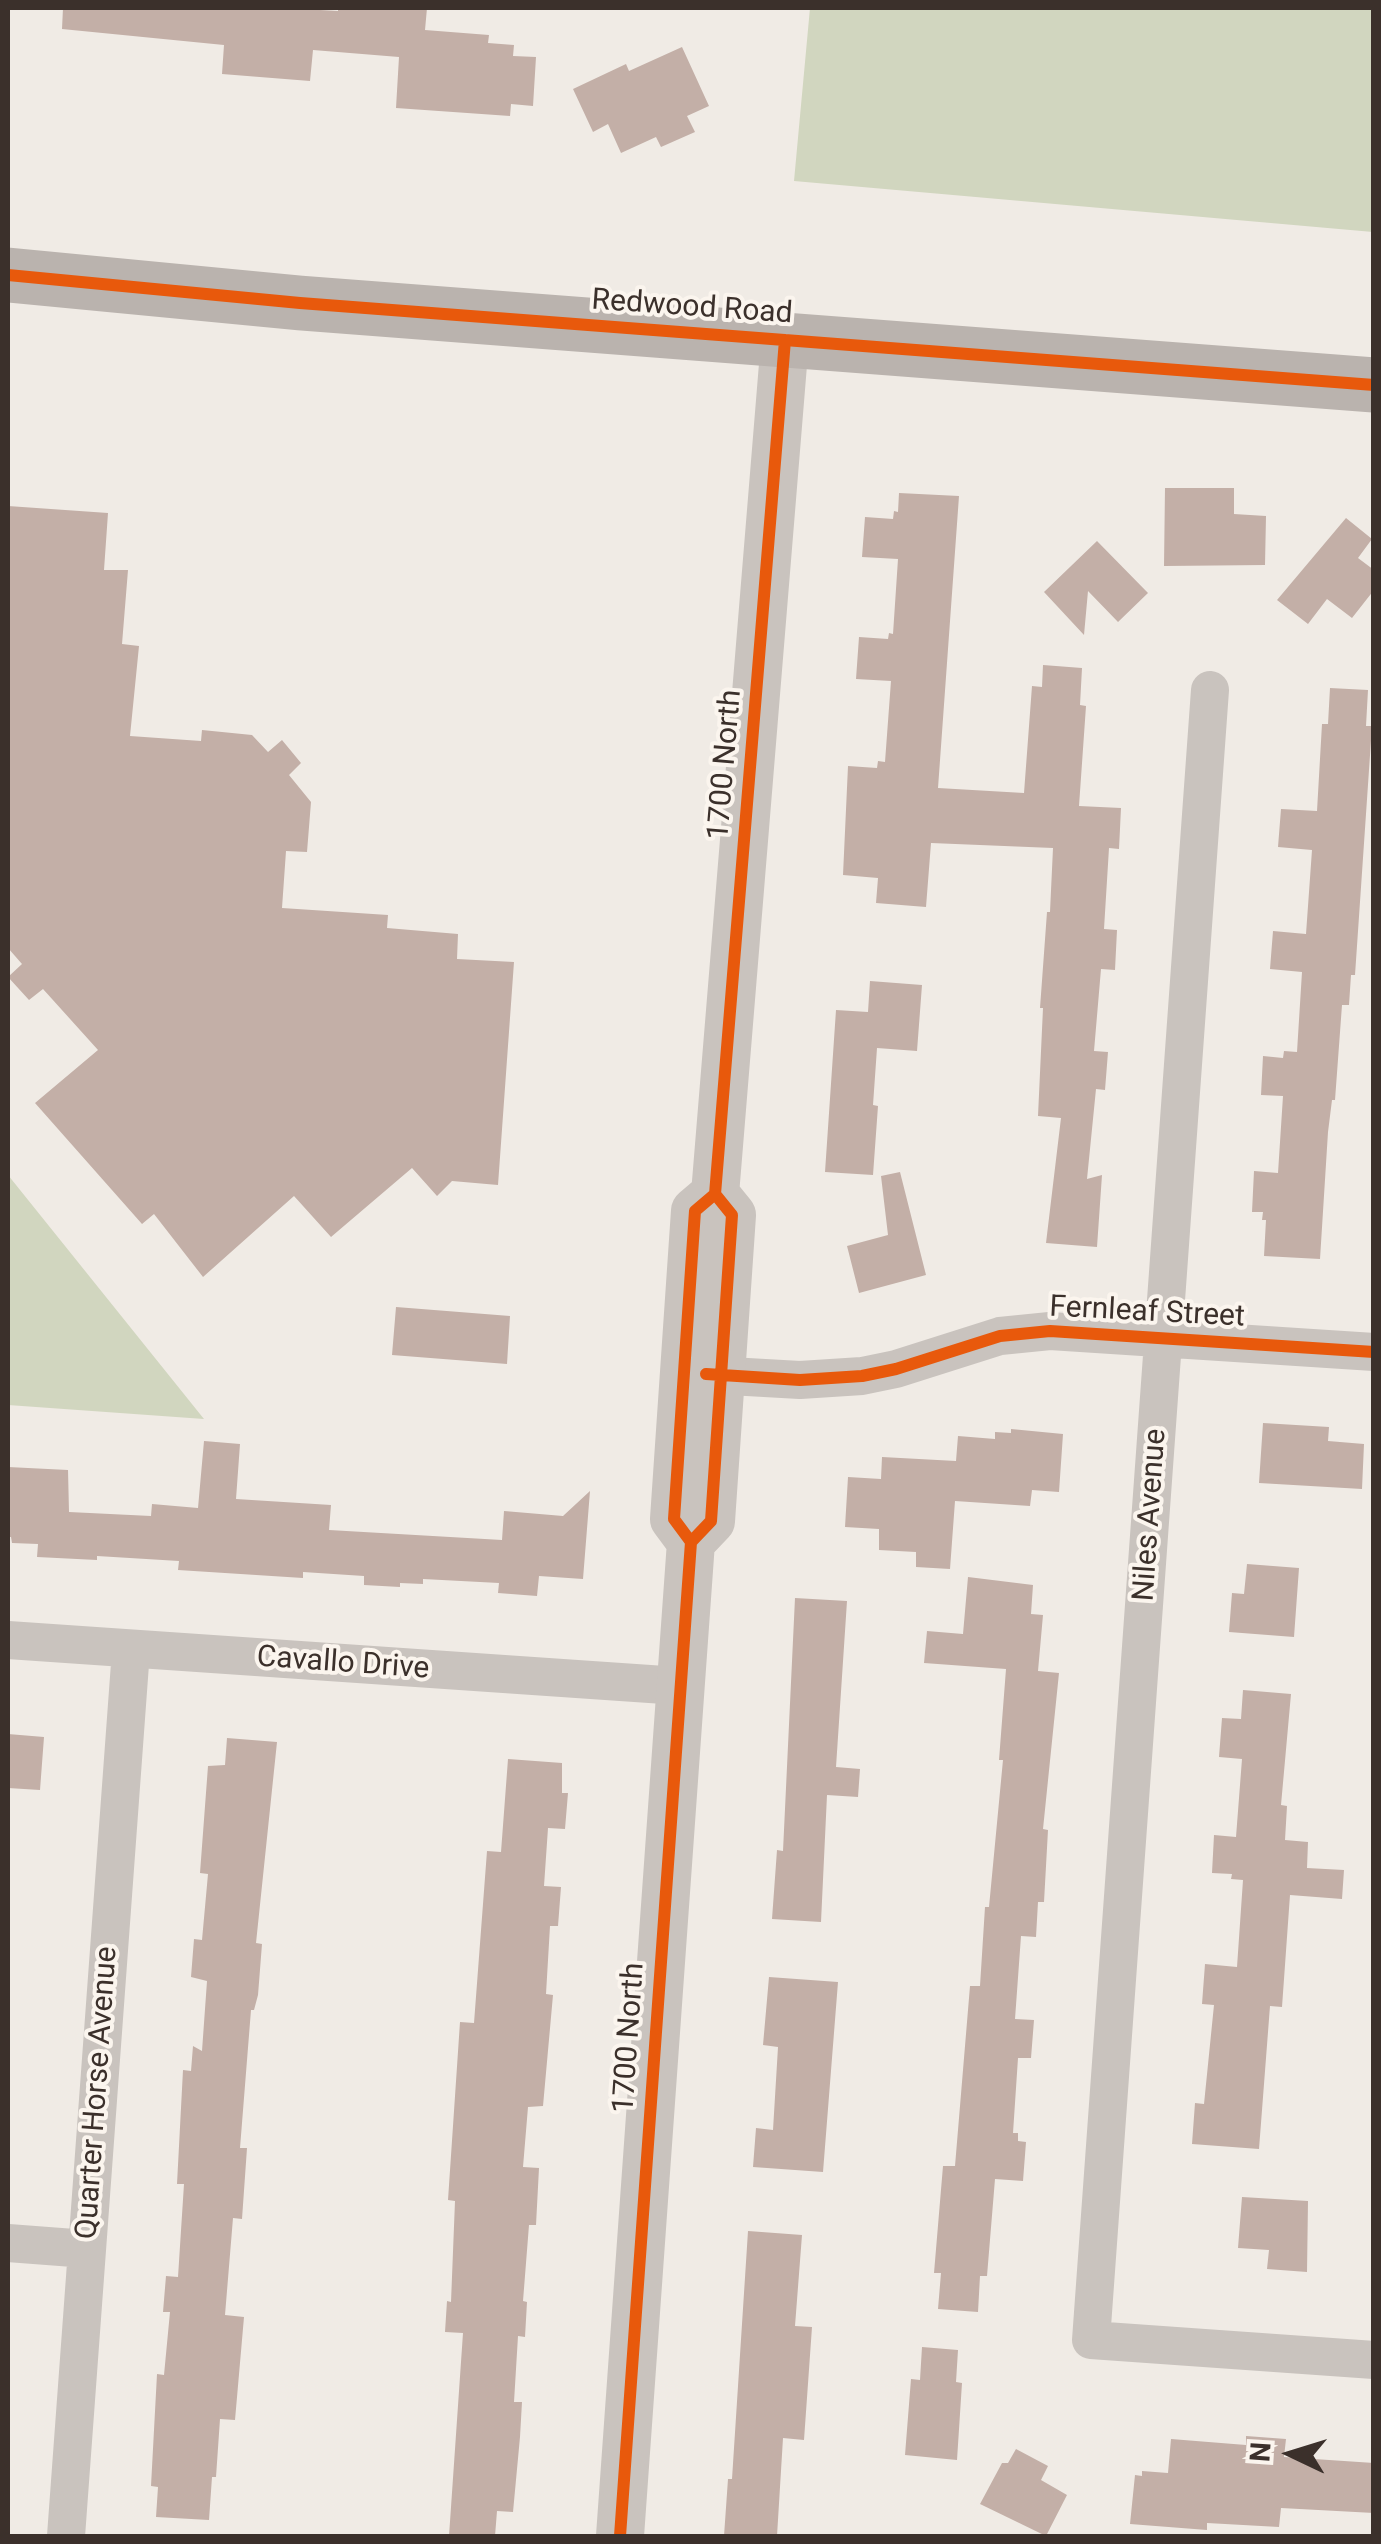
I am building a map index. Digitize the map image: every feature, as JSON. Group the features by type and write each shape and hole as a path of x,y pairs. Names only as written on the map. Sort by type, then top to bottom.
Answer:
{"main road":[{"name":"Redwood Road","path":"8,275 300,303 1374,385"}],"street":[{"name":"1700 North","path":"620,2536 691,1542 674,1519 703,1374 695,1212 715,1194 786,340"},
{"name":"Niles Avenue","path":"1210,690 1091,2340 1374,2360"},
{"name":"Fernleaf Street","path":"703,1374 800,1380 862,1376 1024,1332 1164,1336 1374,1352"},
{"name":"Cavallo Drive","path":"8,1640 679,1686"},
{"name":"Quarter Horse Avenue","path":"66,2536 131,1650"},
{"path":"8,2243 87,2249"}],"green space":[{"path":"810,8 1373,8 1373,232 794,181"},
{"path":"8,1175 204,1419 8,1405"}],"building":[{"path":"63,8 427,8 425,30 489,35 488,43 514,45 513,56 536,57 533,106 511,104 510,116 396,108 399,57 313,50 310,81 222,74 224,45 62,29"},
{"path":"682,47 709,106 687,116 695,132 661,147 656,137 621,153 608,124 593,132 573,89 626,64 629,71"},
{"path":"1165,488 1234,488 1234,514 1266,516 1265,565 1164,566"},
{"path":"899,493 959,496 938,788 1024,793 1032,686 1042,687 1043,665 1082,668 1080,705 1086,706 1079,806 1121,808 1119,849 1109,848 1104,929 1117,930 1115,970 1101,969 1094,1051 1108,1052 1105,1090 1096,1089 1087,1179 1102,1175 1097,1247 1046,1243 1061,1118 1038,1116 1040,1008 1053,848 931,843 926,907 876,903 878,878 843,875 848,766 877,768 878,761 885,762 891,681 856,679 859,637 888,639 889,633 893,634 898,559 862,557 865,517 893,519 894,511 898,512"},
{"path":"8,506 108,513 104,570 128,570 122,644 139,646 130,736 201,741 202,730 252,735 268,752 282,740 301,763 289,775 311,802 307,852 286,851 282,908 388,915 387,928 458,934 457,959 514,962 498,1185 452,1181 437,1196 412,1168 331,1237 294,1196 203,1277 154,1214 142,1224 35,1103 98,1050 43,989 29,1000 8,977 22,964 8,948"},
{"path":"1346,518 1372,539 1358,558 1374,570 1374,590 1352,618 1327,599 1308,624 1277,600"},
{"path":"1097,541 1148,593 1118,622 1088,591 1084,635 1044,592"},
{"path":"1330,688 1368,690 1366,726 1372,726 1355,975 1351,975 1349,1005 1342,1005 1320,1259 1264,1256 1266,1220 1262,1220 1263,1212 1252,1212 1254,1171 1278,1173 1283,1096 1261,1095 1263,1056 1283,1058 1284,1051 1297,1052 1302,972 1270,969 1273,931 1306,934 1312,850 1278,847 1281,809 1317,811 1322,724 1328,724"},
{"path":"870,981 922,985 917,1051 877,1048 873,1175 825,1172 836,1010 868,1012"},
{"path":"900,1172 926,1275 859,1293 847,1246 888,1235 881,1176"},
{"path":"396,1307 510,1316 507,1364 392,1355"},
{"path":"1263,1423 1329,1427 1328,1441 1364,1444 1362,1489 1259,1483"},
{"path":"1011,1429 1063,1434 1059,1492 1032,1490 1030,1506 955,1501 950,1569 916,1567 916,1552 879,1550 879,1529 845,1527 848,1477 881,1479 882,1457 956,1461 958,1436 995,1439 995,1432 1011,1433"},
{"path":"204,1441 240,1444 236,1499 331,1505 329,1530 502,1540 504,1511 563,1516 590,1491 583,1579 539,1576 537,1596 498,1593 499,1583 423,1579 423,1584 400,1583 400,1587 364,1585 364,1576 303,1572 303,1578 178,1570 179,1561 37,1557 38,1544 12,1543 8,1537 8,1467 68,1470 69,1512 151,1516 152,1504 198,1508"},
{"path":"1247,1564 1299,1568 1294,1637 1229,1632 1232,1593 1244,1594"},
{"path":"968,1577 1033,1585 1031,1614 1043,1615 1038,1671 1059,1673 1043,1829 1048,1830 1044,1902 1038,1902 1036,1937 1021,1936 1015,2019 1034,2020 1031,2058 1018,2058 1013,2133 1018,2133 1018,2141 1026,2142 1023,2181 995,2179 987,2276 980,2276 978,2312 938,2309 941,2273 934,2273 943,2166 955,2166 970,1986 980,1986 985,1907 989,1907 1003,1760 999,1760 1006,1669 924,1663 927,1631 963,1634"},
{"path":"795,1598 847,1601 836,1767 860,1769 858,1797 827,1795 821,1922 772,1919 777,1850 783,1851"},
{"path":"1243,1690 1291,1694 1281,1805 1287,1806 1285,1840 1308,1842 1307,1868 1344,1870 1342,1899 1290,1895 1282,2007 1270,2006 1259,2149 1192,2144 1195,2103 1204,2104 1214,2005 1202,2004 1205,1964 1237,1967 1243,1880 1231,1879 1232,1874 1212,1873 1214,1835 1236,1837 1242,1759 1219,1757 1222,1718 1241,1719"},
{"path":"8,1734 44,1737 40,1790 8,1788"},
{"path":"227,1738 277,1742 256,1943 262,1944 258,1995 251,2010 240,2148 247,2148 242,2219 233,2218 225,2315 244,2317 235,2420 220,2419 209,2520 156,2517 158,2487 151,2486 157,2374 164,2375 170,2312 163,2312 166,2276 178,2277 184,2184 177,2184 183,2070 191,2071 193,2046 202,2051 207,1981 191,1977 194,1939 202,1940 208,1874 200,1873 208,1766 225,1765"},
{"path":"508,1759 562,1763 562,1793 568,1793 565,1829 548,1828 544,1886 561,1887 558,1926 550,1926 546,1994 553,1995 543,2106 528,2107 523,2167 539,2168 536,2225 529,2225 523,2301 527,2302 525,2337 518,2336 514,2402 522,2402 520,2437 513,2512 497,2511 495,2536 449,2536 463,2333 445,2332 447,2301 451,2302 455,2201 448,2200 460,2022 474,2023 487,1851 501,1852"},
{"path":"769,1977 838,1982 823,2172 753,2167 756,2128 773,2130 778,2047 763,2045"},
{"path":"1242,2197 1308,2201 1307,2272 1267,2269 1269,2250 1238,2248"},
{"path":"748,2231 802,2235 795,2326 812,2327 804,2440 783,2438 777,2536 724,2536 728,2479 732,2479"},
{"path":"922,2347 958,2350 956,2382 962,2383 957,2460 905,2455 911,2379 920,2380"},
{"path":"1246,2436 1286,2439 1284,2457 1374,2463 1374,2513 1281,2508 1279,2527 1207,2523 1207,2530 1130,2524 1135,2475 1142,2476 1142,2471 1168,2473 1171,2439 1246,2445"},
{"path":"1016,2449 1048,2466 1041,2480 1067,2495 1046,2536 980,2504 1002,2463 1008,2463"}],"cycle path":[{"path":"8,275 300,303 1374,385"},
{"path":"691,1542 674,1519 695,1211 715,1194 785,340"},
{"path":"620,2536 691,1542 711,1521 732,1215 715,1194"},
{"path":"706,1374 800,1380 862,1376 1000,1336 1050,1331 1374,1352"}]}
